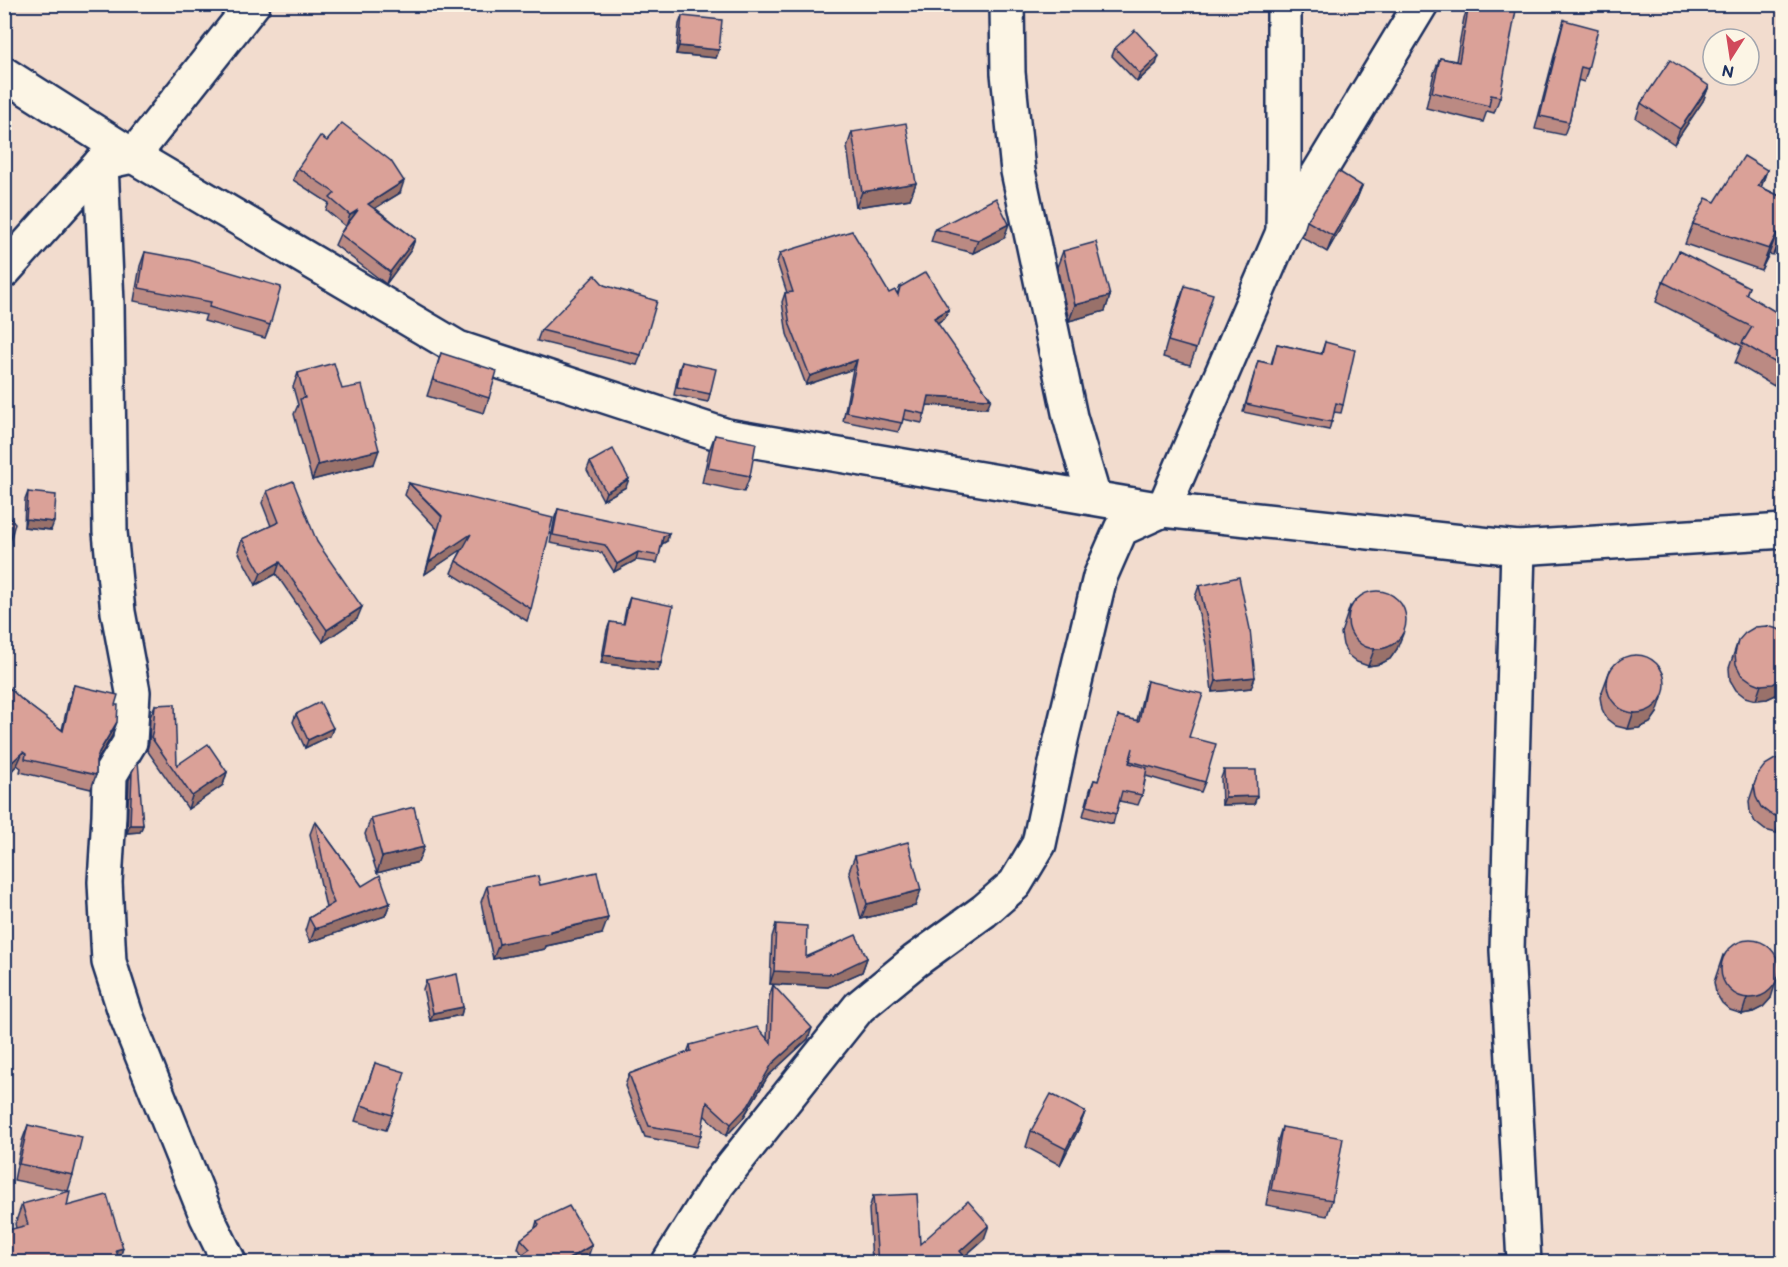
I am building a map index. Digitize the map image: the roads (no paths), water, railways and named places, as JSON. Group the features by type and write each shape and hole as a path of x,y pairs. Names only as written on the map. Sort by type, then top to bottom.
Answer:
{"street":[{"path":"4,271 101,163 133,156 254,4"},
{"path":"1007,4 1008,73 1018,171 1070,417 1095,498"},
{"path":"1283,232 1284,4"},
{"path":"669,1263 718,1184 859,1006 915,961 984,911 1015,884 1039,844 1100,576 1121,529 1163,510 1283,232 1421,4"},
{"path":"4,74 133,156 458,348 727,436 1163,510 1518,548 1784,531"},
{"path":"101,163 108,316 110,532 118,612 133,692 130,742 110,775 110,814 105,882 110,962 126,1015 207,1217 229,1263"},
{"path":"1518,548 1507,950 1524,1263"}]}
